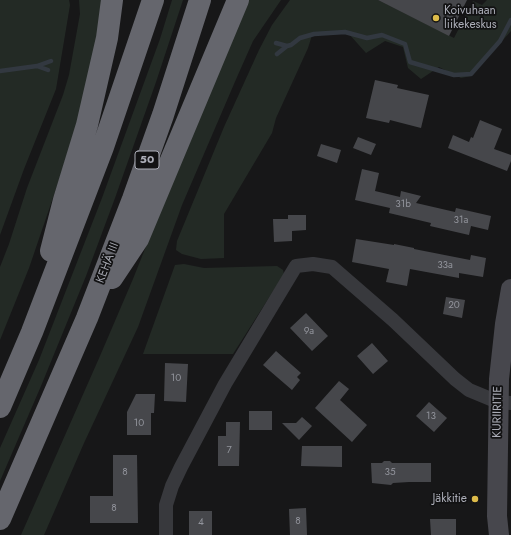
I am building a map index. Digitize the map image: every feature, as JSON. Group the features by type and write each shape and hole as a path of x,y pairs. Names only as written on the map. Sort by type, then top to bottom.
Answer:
{"highway":[{"path":"32,332 64,200 87,125 107,38 112,0"},
{"path":"0,407 32,332 104,148 153,0"},
{"name":"KEHÄ III","path":"0,519 87,318 133,200 161,122 200,0"},
{"path":"87,318 138,239 238,0"}],"street":[{"path":"166,535 166,505 172,486 181,467 225,384 296,266 313,264 332,267 393,320 455,379 469,390 504,402"},
{"name":"KURIIRITIE","path":"499,535 496,516 504,402 504,324 511,289"}],"shaded area":[{"path":"0,0 69,0 70,5 56,89 24,169 0,235"},
{"path":"79,0 105,0 92,75 59,180 29,268 0,340 0,267 27,188 63,95 69,75 80,14"},
{"path":"172,0 183,0 115,198 86,276 0,481 0,448 39,360 102,198 160,39"},
{"path":"248,0 281,0 253,41 237,77 182,205 138,327 84,443 44,535 21,535 133,279 216,71"},
{"path":"290,0 378,0 454,38 473,1 482,5 487,0 511,0 511,31 471,76 461,78 439,67 421,79 408,68 403,47 385,41 366,53 349,34 313,32 308,48 276,118 272,133 224,214 224,258 201,259 182,254 176,250 177,241 224,127 259,50 272,25"},
{"path":"184,264 204,268 277,266 283,270 284,274 233,354 143,354 175,265"}],"building":[{"name":"Koivuhaan liikekeskus","path":"378,0 467,0 449,36"},
{"path":"375,80 398,85 397,88 429,95 421,128 390,120 389,123 366,118"},
{"path":"480,120 502,129 494,149 511,155 511,161 507,171 448,148 453,135 469,142 471,137 473,138"},
{"path":"358,137 376,144 371,155 353,148"},
{"path":"321,144 341,150 337,163 317,156"},
{"path":"362,169 379,173 375,191 400,197 401,191 421,196 416,203 455,212 456,208 491,216 488,230 471,226 469,235 430,226 431,223 389,213 390,208 355,200"},
{"path":"288,215 306,215 306,230 292,231 292,241 274,242 273,219 288,219"},
{"path":"356,239 394,244 470,260 471,255 486,258 483,277 459,273 459,278 410,269 407,286 386,282 389,269 352,262"},
{"path":"446,297 465,300 462,318 443,314"},
{"path":"306,313 328,336 312,351 290,328"},
{"path":"372,343 388,361 373,374 357,356"},
{"path":"276,351 301,373 297,377 300,380 292,390 263,365"},
{"path":"165,363 188,364 186,402 164,401"},
{"path":"339,381 349,389 340,400 367,425 352,442 315,408"},
{"path":"136,394 155,394 154,413 151,413 151,435 127,435 127,412"},
{"path":"429,402 447,418 434,432 416,416"},
{"path":"249,411 272,411 272,430 249,430"},
{"path":"302,417 312,426 299,440 282,423 296,423"},
{"path":"226,422 240,422 239,466 218,466 218,436 226,436"},
{"path":"302,446 342,446 342,467 301,466"},
{"path":"113,455 137,455 138,523 90,523 90,496 113,496"},
{"path":"384,461 390,461 392,463 431,463 431,482 393,483 391,485 372,483 371,463 382,463"},
{"path":"306,508 307,535 290,535 289,509"},
{"path":"189,511 212,511 212,535 189,535"},
{"path":"430,519 456,519 456,535 431,535"}],"waterway":[{"path":"277,54 300,38 314,34 345,32 367,38 382,35 405,44 410,62 454,75 471,74 500,41 511,20"},
{"path":"276,43 287,46"},
{"path":"37,66 51,61"},
{"path":"0,71 37,66 48,70"}],"place":[{"name":"Koivuhaan liikekeskus","path":"436,18"},
{"name":"Jäkkitie","path":"475,499"}]}
